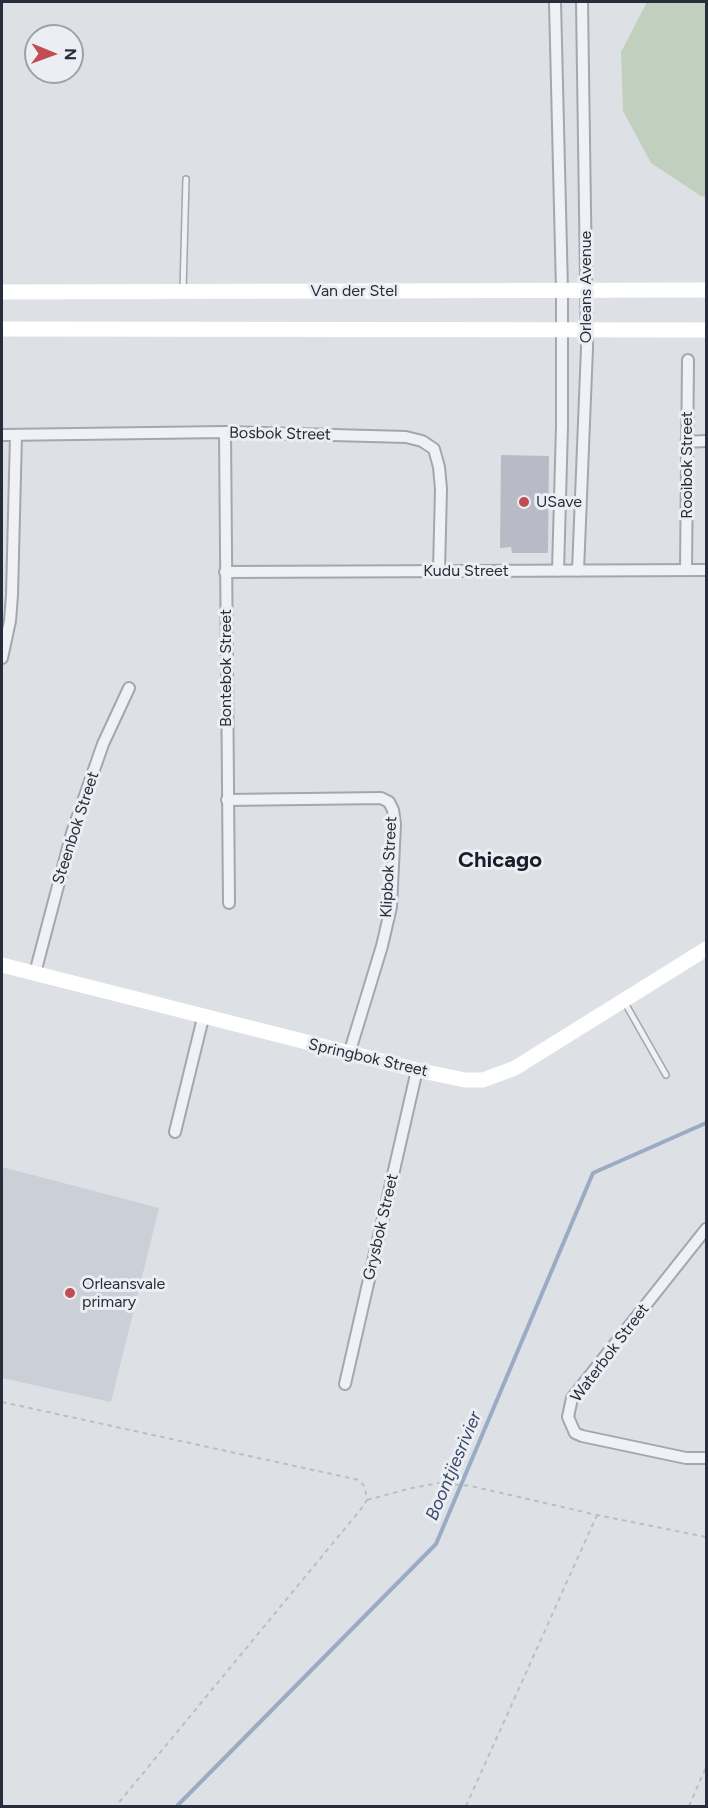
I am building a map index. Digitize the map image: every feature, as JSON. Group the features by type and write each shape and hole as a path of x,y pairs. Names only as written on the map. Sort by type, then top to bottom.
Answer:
{"main road":[{"name":"Van der Stel","path":"2,292 706,290"},
{"path":"2,329 706,330"},
{"name":"Springbok Street","path":"2,965 349,1054 465,1080 483,1080 499,1076 515,1068 706,949"}],"street":[{"name":"Orleans Avenue","path":"555,2 562,291 562,426 558,571"},
{"name":"Orleans Avenue","path":"578,572 586,330 582,2"},
{"name":"Rooibok Street","path":"686,570 688,360"},
{"name":"Bosbok Street","path":"2,435 225,432 406,437 422,441 434,449 440,467 438,570"},
{"name":"Bontebok Street","path":"225,432 228,903"},
{"path":"2,658 6,619 12,595 16,435"},
{"path":"687,442 706,441"},
{"name":"Kudu Street","path":"225,572 706,570"},
{"name":"Steenbok Street","path":"35,973 72,833 103,744 129,688"},
{"name":"Klipbok Street","path":"227,800 381,798 389,802 393,810 395,824 391,907 382,946 349,1054"},
{"path":"175,1132 203,1018"},
{"name":"Grysbok Street","path":"345,1384 417,1070"},
{"name":"Waterbok Street","path":"706,1229 572,1398 568,1418 575,1433 582,1436 686,1458 706,1458"}],"lane":[{"path":"183,292 186,179"},
{"path":"624,1002 666,1075"}],"path":[{"path":"2,1402 359,1480 365,1487 367,1500"},
{"path":"116,1806 367,1500 439,1483 471,1486 706,1537"},
{"path":"466,1806 597,1515"},
{"path":"689,1806 706,1767"}],"shaded area":[{"name":"Orleansvale primary","path":"2,1167 159,1208 111,1402 2,1378"}],"green space":[{"path":"647,2 706,2 706,197 651,163 623,111 621,52"}],"building":[{"name":"USave","path":"501,455 549,456 548,553 512,553 511,547 500,548"}],"waterway":[{"name":"Boontjiesrivier","path":"177,1806 436,1544 593,1173 706,1123"}],"place":[{"name":"USave","path":"524,502"},
{"name":"Orleansvale primary","path":"70,1293"}],"district":[{"name":"Chicago","path":"500,861"}]}
